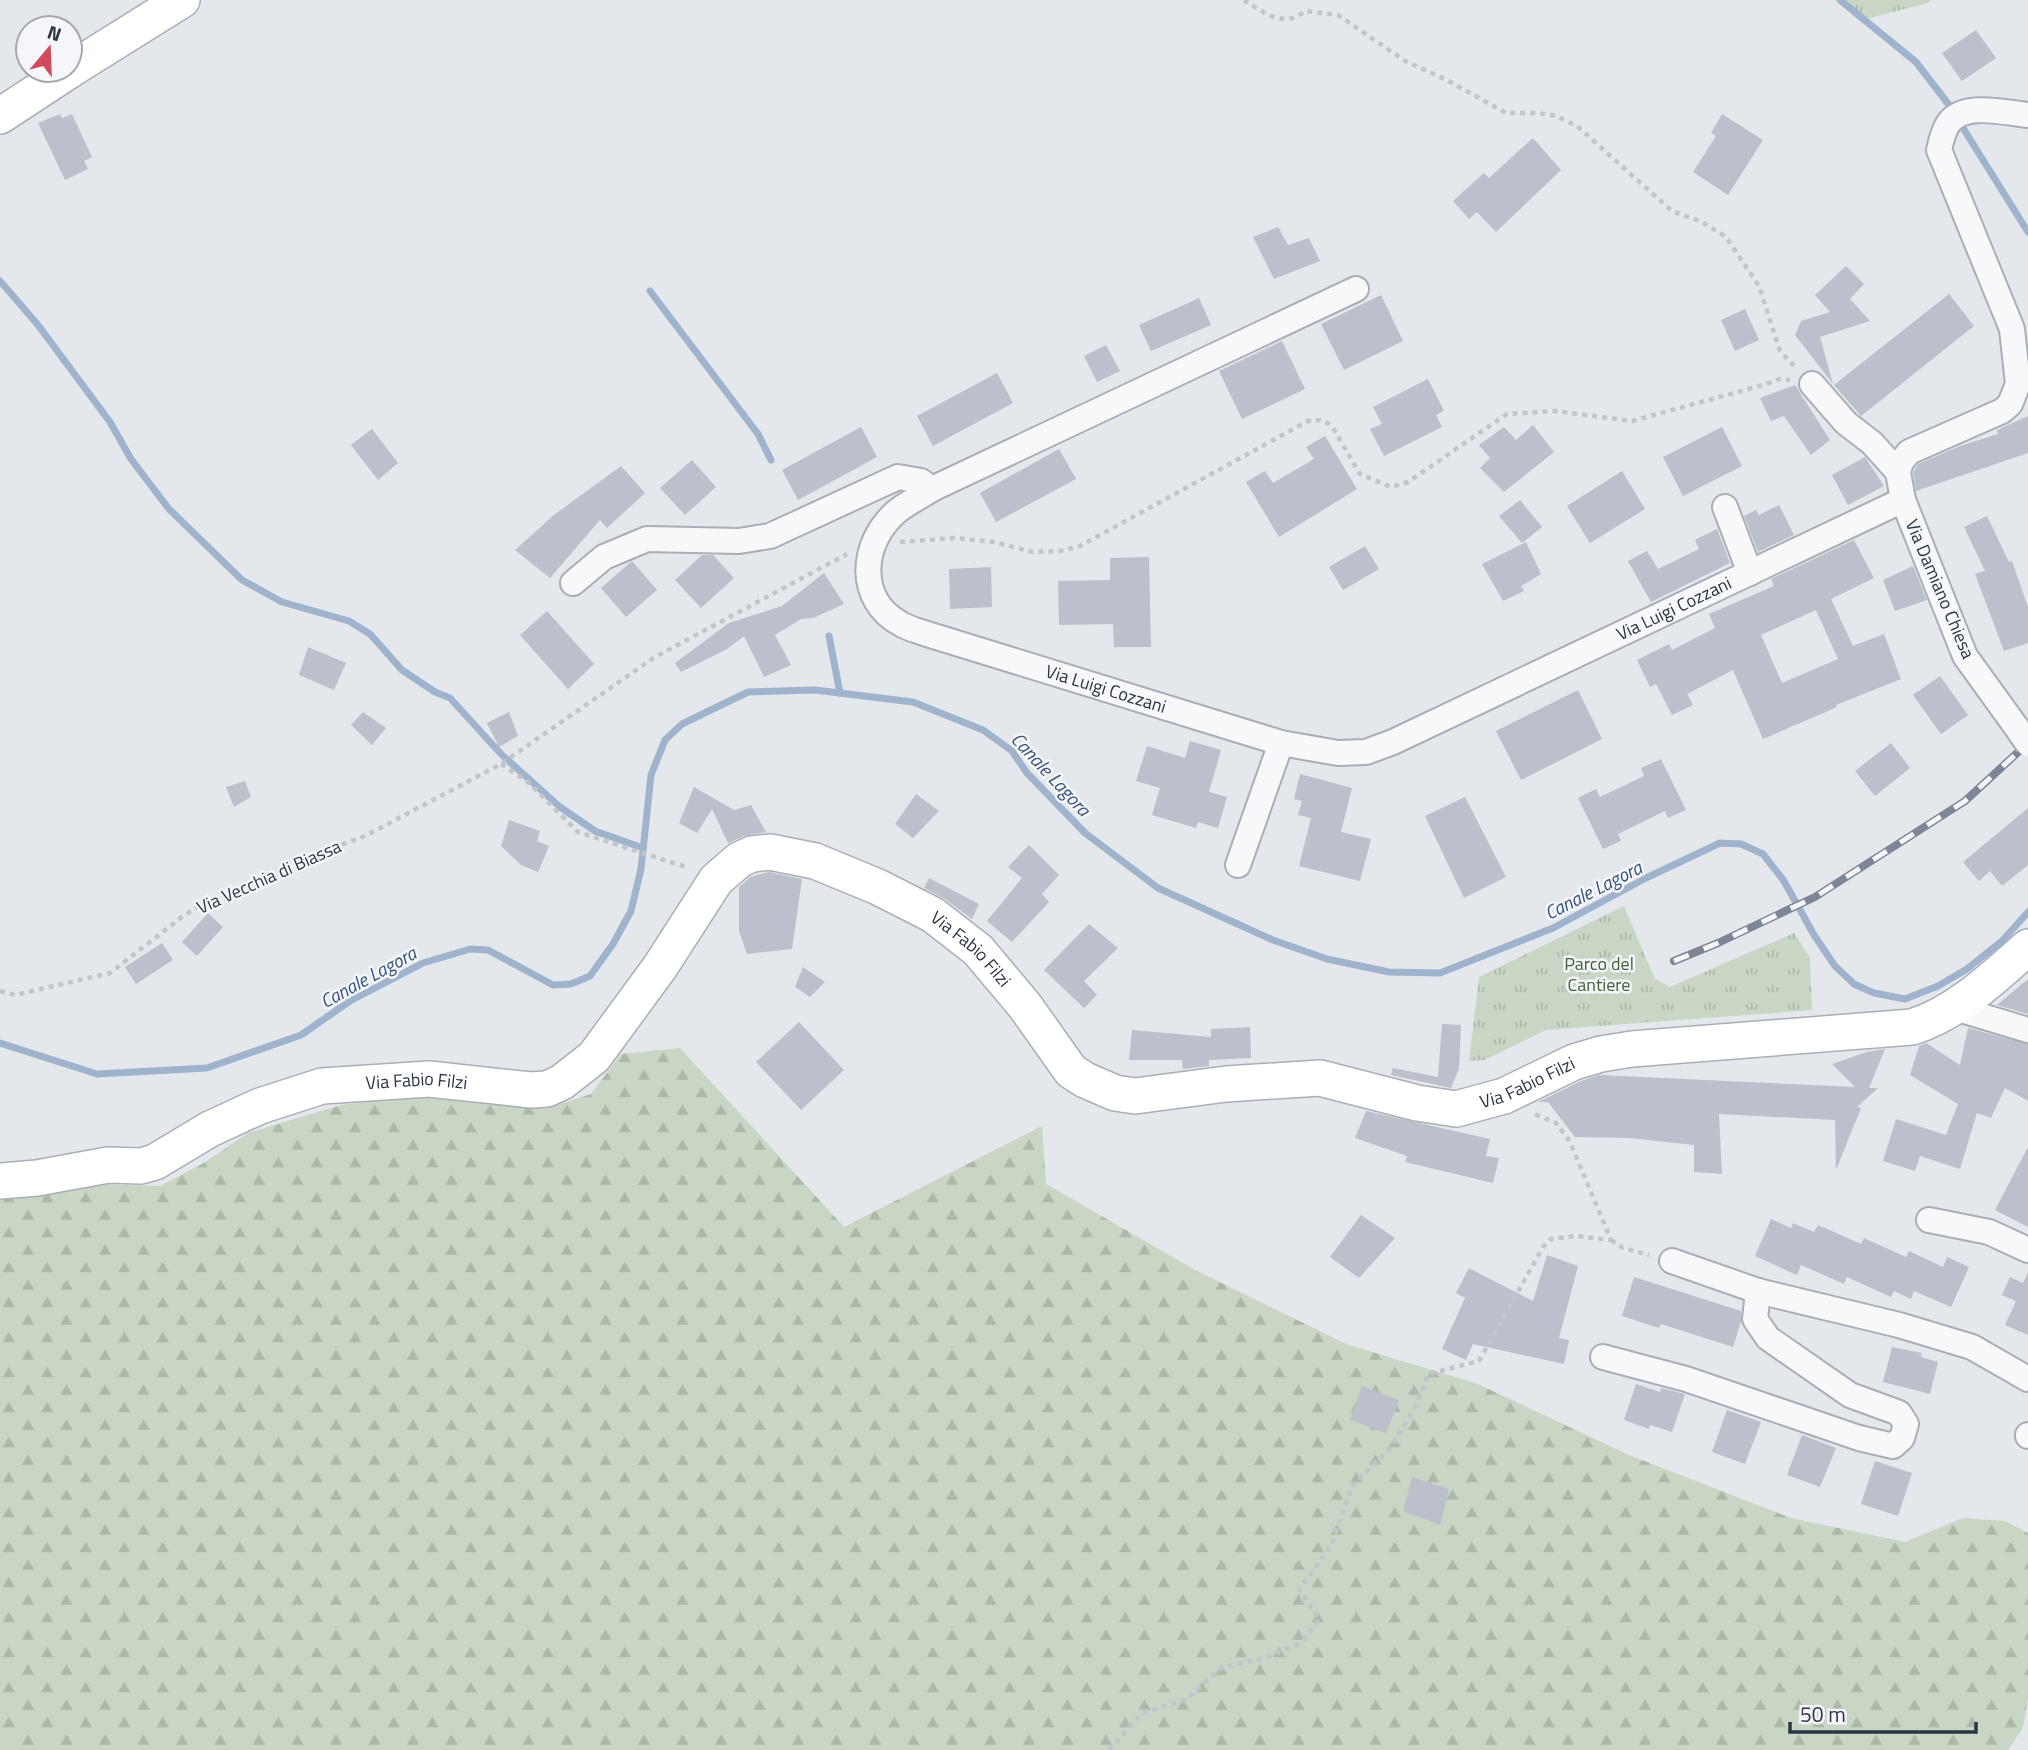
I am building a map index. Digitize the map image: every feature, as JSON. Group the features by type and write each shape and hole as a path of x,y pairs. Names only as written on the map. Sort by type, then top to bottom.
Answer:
{"street":[{"path":"84,61 182,0"},
{"path":"0,116 49,84"},
{"path":"1898,472 1901,462 1909,452 2002,411 2016,393 2018,374 2012,329 1939,150 1943,132 1949,121 1956,116 1969,111 2028,115"},
{"name":"Via Luigi Cozzani","path":"1356,289 932,489 895,513 878,533 872,545 867,573 871,590 882,609 900,624 1281,743 1338,753 1366,752 1406,736 1903,500"},
{"path":"1812,384 1846,423 1872,443 1898,472"},
{"name":"Via Damiano Chiesa","path":"1898,472 1903,500 1965,656 2022,736"},
{"path":"573,583 604,557 647,539 739,541 770,537 898,477 921,481 932,489"},
{"path":"1725,507 1750,573"},
{"path":"1238,865 1281,743"},
{"name":"Via Fabio Filzi","path":"0,1181 108,1165 141,1166 155,1162 210,1129 260,1106 322,1086 429,1079 531,1090 547,1089 577,1072 594,1058 660,967 716,880 739,860 752,854 770,852 815,861 878,887 933,915 978,950 1025,1006 1071,1070 1105,1089 1135,1096 1226,1084 1320,1078 1417,1103 1455,1109 1504,1096 1574,1062 1601,1054 1632,1049 1912,1027 1929,1022 1955,1008 2028,947"},
{"path":"1955,1008 2028,1030"},
{"path":"1929,1220 1989,1232 2028,1250"},
{"path":"1672,1261 1758,1291 1899,1325 1972,1348 2028,1379"},
{"path":"1603,1357 1686,1379 1860,1438 1893,1446 1902,1438 1906,1424 1899,1413 1850,1395 1768,1338 1755,1319 1758,1291"}],"path":[{"path":"1244,0 1274,18 1299,16 1305,10 1338,15 1405,61 1445,79 1506,113 1556,116 1577,126 1672,211 1702,222 1726,237 1759,286 1780,351 1812,384"},
{"name":"Via Vecchia di Biassa","path":"0,991 15,995 110,973 205,902 365,836 501,764 655,657 846,554 872,545 954,538 994,542 1033,552 1060,551 1080,546 1316,419 1333,428 1360,474 1391,487 1408,482 1507,414 1555,411 1632,421 1780,379 1812,384"},
{"path":"501,764 529,783 578,832 665,862"},
{"path":"1525,1110 1556,1123 1570,1142 1611,1240"},
{"path":"1109,1750 1142,1713 1187,1699 1222,1667 1265,1658 1301,1643 1319,1619 1299,1589 1331,1546 1352,1486 1392,1446 1417,1404 1428,1374 1479,1361 1543,1247 1552,1239 1576,1236 1611,1240 1623,1248 1672,1261"}],"green space":[{"path":"1838,0 1931,0 1862,20"},
{"name":"Parco del Cantiere","path":"1624,906 1655,979 1670,987 1794,933 1810,958 1812,1010 1546,1030 1485,1060 1469,1061 1479,977"},
{"path":"680,1048 844,1227 1042,1126 1046,1184 1197,1271 1346,1344 1478,1384 1629,1455 1791,1518 1905,1542 1963,1518 2005,1521 2028,1533 2028,1698 2023,1728 2008,1750 0,1750 0,1199 92,1184 160,1186 202,1164 248,1133 341,1105 425,1096 548,1108 591,1094 621,1054"}],"building":[{"path":"1976,30 1996,58 1962,81 1942,53"},
{"path":"60,114 62,118 72,114 92,157 84,161 88,169 65,180 38,123"},
{"path":"1722,114 1763,140 1728,195 1693,172 1716,136 1711,133"},
{"path":"1533,138 1561,170 1496,232 1477,212 1469,219 1453,201 1484,173 1489,178"},
{"path":"1278,227 1288,245 1309,238 1320,261 1274,279 1253,237"},
{"path":"1846,266 1864,284 1850,299 1870,321 1820,337 1833,384 1795,335 1801,321 1830,312 1815,295"},
{"path":"1949,294 1974,326 1861,416 1834,385"},
{"path":"1381,295 1403,341 1344,370 1321,324"},
{"path":"1199,298 1211,325 1151,351 1139,325"},
{"path":"1745,309 1759,340 1735,351 1721,320"},
{"path":"1282,341 1305,389 1242,419 1219,371"},
{"path":"1106,345 1120,371 1097,382 1084,356"},
{"path":"997,373 1013,403 933,446 917,416"},
{"path":"1428,379 1444,411 1436,415 1442,427 1384,456 1370,429 1382,424 1373,407"},
{"path":"1795,385 1830,440 1811,455 1784,416 1771,421 1760,398"},
{"path":"2028,416 2028,453 1916,491 1913,473 1918,464 1960,446 1998,434 1997,430"},
{"path":"1533,425 1554,452 1504,492 1480,468 1490,458 1479,445 1504,427 1516,440"},
{"path":"861,427 877,457 798,500 782,470"},
{"path":"1722,427 1742,466 1683,496 1663,457"},
{"path":"372,429 398,463 378,480 351,445"},
{"path":"1325,436 1357,489 1279,537 1246,482 1265,471 1273,483 1314,459 1306,447"},
{"path":"1059,449 1076,479 996,522 980,493"},
{"path":"1865,457 1884,486 1848,505 1832,475"},
{"path":"692,460 716,487 685,515 660,488"},
{"path":"621,466 645,493 607,528 600,520 550,578 515,550 554,515"},
{"path":"1622,471 1645,509 1590,543 1567,506"},
{"path":"1520,500 1542,527 1522,543 1499,516"},
{"path":"1779,505 1794,535 1758,552 1744,516 1756,510 1759,515"},
{"path":"1987,516 2009,562 2012,561 2028,607 2028,643 2004,651 1975,574 1985,571 1964,527"},
{"path":"1717,529 1730,563 1651,602 1628,561 1647,551 1658,569 1699,549 1695,540"},
{"path":"1854,540 1874,578 1831,599 1853,646 1884,634 1901,679 1763,739 1733,670 1687,694 1693,705 1672,715 1656,684 1650,687 1637,660 1669,644 1672,650 1715,628 1709,614 1774,586 1771,579","holes":["1816,610 1838,659 1782,683 1761,635"]},
{"path":"1526,542 1541,574 1521,586 1524,591 1503,601 1482,564"},
{"path":"1365,546 1379,569 1343,590 1329,567"},
{"path":"702,555 713,555 734,578 701,608 675,580"},
{"path":"1149,557 1151,647 1114,647 1113,624 1059,625 1058,581 1110,580 1110,558"},
{"path":"632,561 657,590 626,617 601,588"},
{"path":"1913,566 1927,600 1895,611 1883,580"},
{"path":"991,567 992,607 950,609 949,569"},
{"path":"824,573 844,604 813,618 801,619 775,635 791,665 764,677 744,636 727,649 681,672 675,663 729,623 782,606"},
{"path":"547,611 594,664 568,689 520,635"},
{"path":"308,647 346,663 334,690 299,675"},
{"path":"1940,676 1968,715 1941,734 1913,695"},
{"path":"1578,690 1602,739 1521,780 1496,731"},
{"path":"363,712 386,728 372,745 351,725"},
{"path":"509,712 518,736 499,747 487,723"},
{"path":"1190,741 1221,750 1209,792 1227,797 1218,828 1198,822 1196,828 1152,815 1160,788 1136,781 1147,746 1185,758"},
{"path":"1891,743 1910,768 1875,796 1855,771"},
{"path":"1661,759 1686,810 1668,818 1665,811 1618,834 1621,841 1603,849 1578,798 1596,789 1600,797 1644,776 1641,768"},
{"path":"1300,774 1352,788 1341,832 1371,839 1360,881 1299,866 1311,818 1298,815 1302,801 1294,799"},
{"path":"245,781 251,797 234,807 226,787"},
{"path":"694,787 734,810 751,805 766,832 744,836 728,843 712,809 697,833 679,823"},
{"path":"916,794 939,811 913,838 895,824"},
{"path":"1465,797 1506,877 1464,898 1425,816"},
{"path":"2028,808 2028,865 2002,886 1990,871 1979,881 1963,862"},
{"path":"509,820 540,831 537,841 549,846 538,872 521,865 501,846"},
{"path":"1029,845 1059,875 1042,894 1049,902 1012,942 987,921 1022,878 1008,867"},
{"path":"769,872 802,879 792,949 747,954 739,931 739,887 750,877"},
{"path":"929,878 979,904 972,919 945,899 924,888"},
{"path":"208,913 223,927 197,956 182,942"},
{"path":"1089,924 1118,948 1084,981 1097,995 1084,1008 1044,970"},
{"path":"162,943 173,960 136,984 125,967"},
{"path":"803,967 825,982 810,997 795,987"},
{"path":"2028,979 2028,1014 1997,1005"},
{"path":"799,1022 844,1070 801,1110 756,1062"},
{"path":"1442,1024 1461,1025 1459,1069 1451,1088 1391,1075 1393,1068 1438,1077"},
{"path":"1250,1027 1251,1058 1209,1060 1209,1066 1183,1069 1182,1060 1129,1060 1132,1030 1211,1037 1211,1029"},
{"path":"1968,1028 2028,1044 2028,1101 2005,1088 1991,1118 1977,1113 1960,1169 1920,1156 1915,1171 1883,1161 1896,1119 1946,1135 1958,1104 1910,1075 1919,1046 1926,1043 1960,1065"},
{"path":"1885,1049 1869,1088 1878,1088 1857,1107 1861,1108 1836,1170 1835,1120 1719,1114 1722,1174 1694,1172 1694,1145 1630,1138 1575,1137 1548,1102 1538,1102 1599,1075 1855,1087 1832,1064"},
{"path":"1366,1111 1490,1139 1486,1156 1499,1158 1493,1183 1405,1162 1407,1156 1355,1138"},
{"path":"2028,1147 2028,1227 1995,1210"},
{"path":"1361,1215 1395,1238 1359,1278 1330,1257"},
{"path":"1771,1219 1791,1228 1793,1223 1814,1232 1818,1225 1861,1244 1864,1238 1906,1257 1909,1251 1943,1267 1947,1257 1969,1267 1951,1307 1914,1291 1911,1299 1894,1291 1891,1297 1847,1277 1844,1284 1801,1265 1797,1275 1755,1256"},
{"path":"1547,1255 1578,1266 1559,1338 1569,1340 1564,1364 1473,1344 1466,1360 1442,1349 1465,1298 1456,1293 1469,1268 1533,1301"},
{"path":"2028,1272 2028,1335 2005,1325 2016,1301 2002,1295 2010,1277 2023,1283"},
{"path":"1634,1277 1741,1311 1741,1321 1733,1347 1661,1324 1659,1328 1622,1316"},
{"path":"1892,1347 1922,1353 1921,1357 1938,1362 1930,1394 1883,1382"},
{"path":"1636,1384 1660,1392 1661,1388 1685,1394 1672,1432 1650,1425 1649,1429 1624,1420"},
{"path":"1362,1386 1399,1400 1386,1433 1350,1420"},
{"path":"1727,1410 1761,1422 1745,1464 1712,1452"},
{"path":"1802,1435 1836,1448 1820,1487 1787,1475"},
{"path":"1875,1461 1912,1473 1898,1516 1861,1504"},
{"path":"1412,1477 1449,1489 1440,1525 1403,1511"}],"waterway":[{"path":"1840,0 1916,62 1949,105"},
{"path":"1963,128 2028,232"},
{"path":"0,281 38,325 110,422 131,459 169,509 242,580 282,602 349,621 370,634 402,670 435,692 450,698 502,755 560,807 595,831 643,848"},
{"path":"650,291 758,434 771,460"},
{"path":"829,636 840,693"},
{"name":"Canale Lagora","path":"0,1043 97,1074 207,1068 301,1035 350,1001 423,963 470,949 488,950 553,985 571,984 590,976 613,944 631,911 641,869 651,775 665,740 682,724 748,692 815,690 913,702 983,730 1012,751 1027,773 1085,833 1158,888 1273,940 1327,959 1389,972 1440,973 1553,928 1646,878 1720,843 1741,844 1763,854 1784,881 1835,966 1854,984 1874,993 1905,999 1938,986 1967,969 2002,941 2028,912"}],"railway":[{"path":"1674,961 1815,897 1965,801 2028,743"}]}
